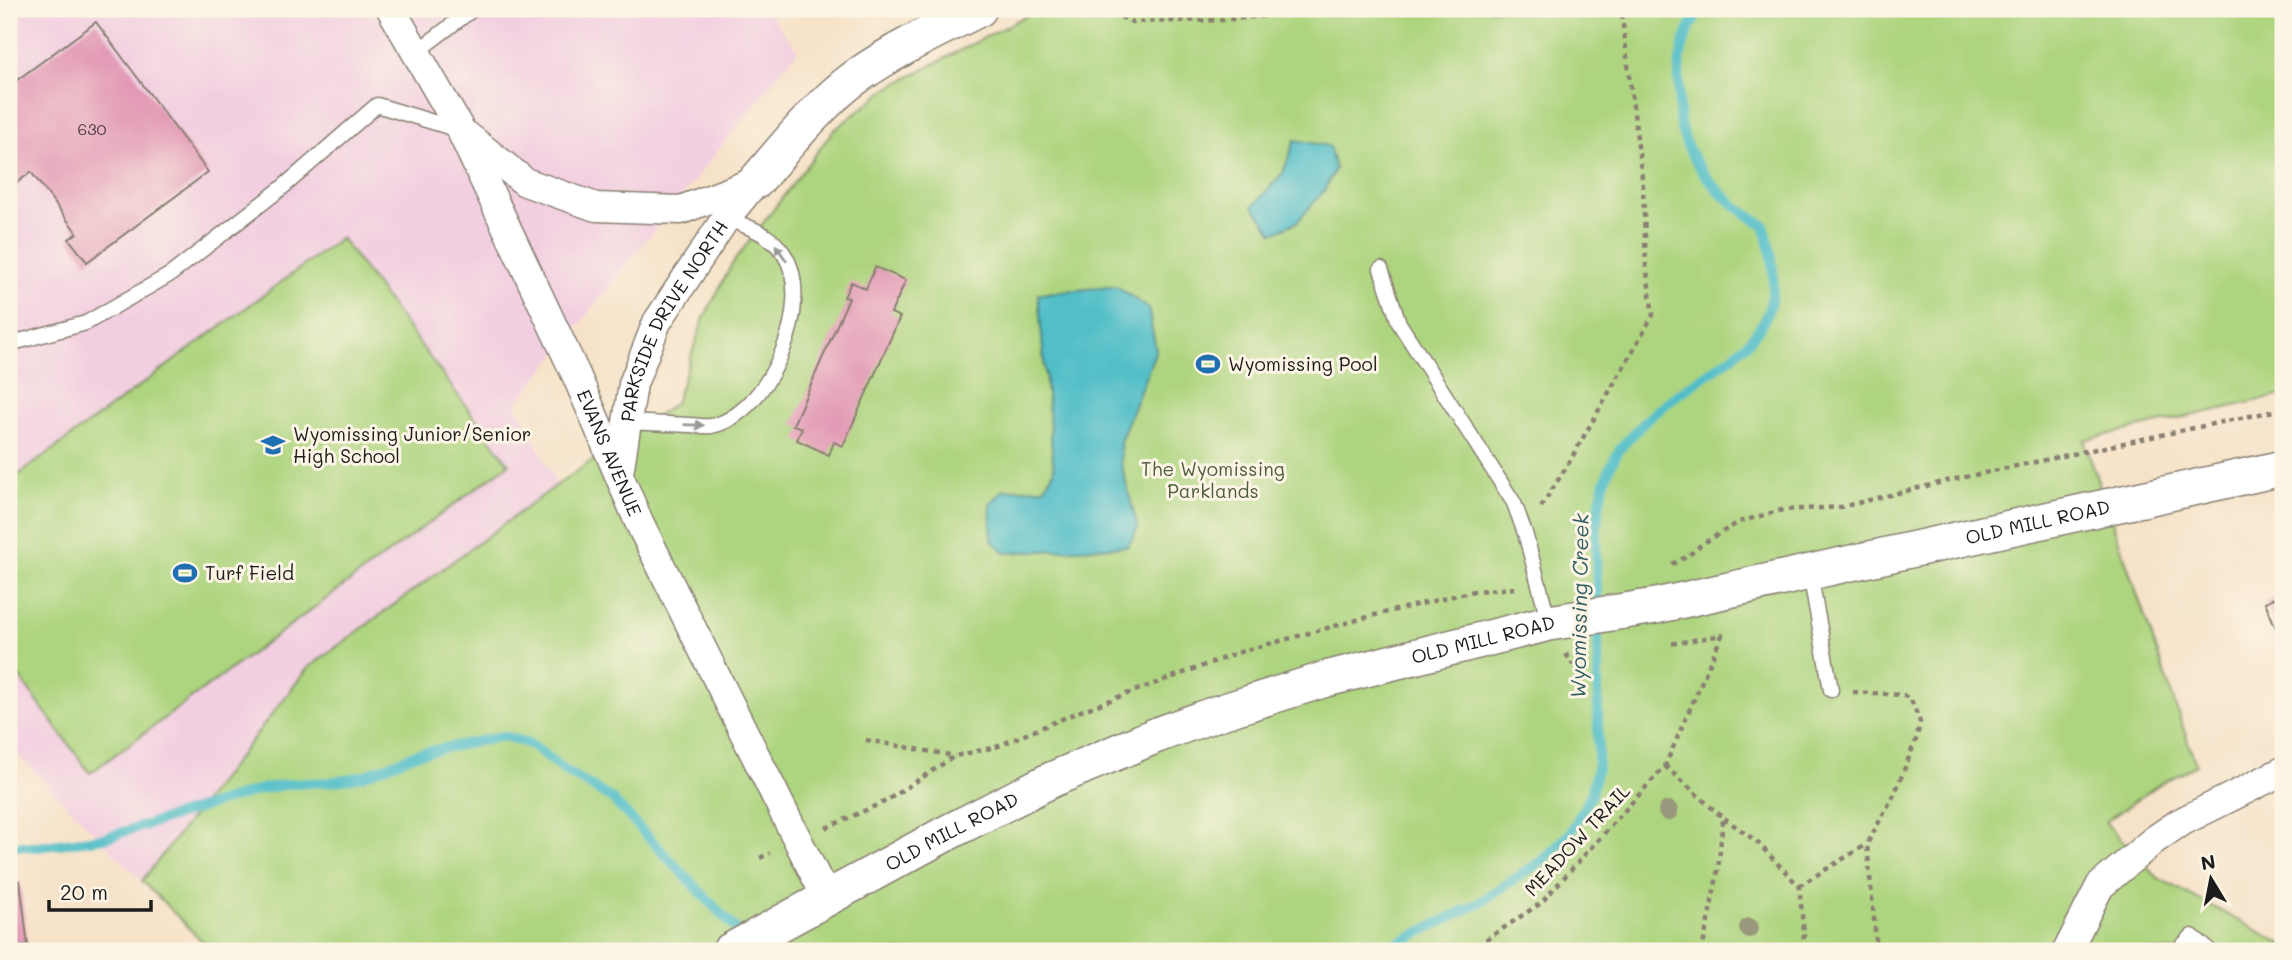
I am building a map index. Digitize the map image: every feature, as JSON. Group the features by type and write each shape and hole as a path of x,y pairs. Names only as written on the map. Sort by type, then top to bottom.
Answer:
{"street":[{"name":"EVANS AVENUE","path":"391,9 461,131 577,377 639,522 827,899"},
{"name":"PARKSIDE DRIVE NORTH","path":"619,473 634,384 657,322 726,218 832,97 856,77 909,45 979,9"},
{"name":"PARKSIDE DRIVE NORTH","path":"461,131 525,182 596,207 681,210 756,181"},
{"name":"OLD MILL ROAD","path":"730,951 1051,780 1157,735 1326,679 1556,622 1656,606 2283,468"},
{"path":"2067,951 2100,886 2154,840 2179,823 2283,771"}],"lane":[{"path":"415,53 474,9"},
{"path":"9,344 86,323 171,274 283,187 377,105 461,131"},
{"path":"626,422 711,426 750,405 779,364 793,321 792,275 784,254 763,232 726,218"},
{"path":"1381,269 1399,323 1514,503 1556,622"},
{"path":"1810,573 1831,690"},
{"path":"2177,951 2192,936 2210,951"}],"path":[{"path":"1102,9 1132,22 1222,20 1289,15 1315,9"},
{"path":"1525,533 1567,466 1653,314 1646,265 1640,160 1620,9"},
{"path":"1672,565 1739,522 1782,510 1842,506 2283,409"},
{"path":"823,829 886,801 956,756 996,747 1078,712 1240,652 1474,591 1528,587"},
{"path":"1556,622 1573,665"},
{"name":"MEADOW TRAIL","path":"1469,951 1541,902 1665,766 1722,635 1670,644"},
{"path":"1799,886 1867,844 1895,793 1917,737 1920,722 1911,700 1903,695 1831,690"},
{"path":"866,740 956,756"},
{"path":"1665,766 1723,818 1756,841 1799,886 1803,951"},
{"path":"1702,951 1718,871 1723,818"},
{"path":"1867,844 1877,951"},
{"path":"760,858 772,852"}],"shaded area":[{"name":"Wyomissing Junior/Senior High School","path":"9,9 765,9 798,50 516,404 557,485 308,668 142,881 9,746"}],"green space":[{"name":"The Wyomissing Parklands","path":"1039,9 2283,9 2283,395 2084,440 2196,765 2158,785 2105,822 2158,878 2283,944 2283,951 212,951 142,881 308,668 557,485 675,403 704,318 732,264 833,131 888,88"},
{"name":"Turf Field","path":"341,238 509,464 90,773 9,663 9,482"}],"water":[{"path":"1295,140 1329,146 1335,169 1324,191 1297,222 1273,233 1253,206 1283,173"},
{"path":"1116,286 1148,308 1156,350 1120,442 1121,464 1138,528 1128,546 1006,553 992,541 990,504 1003,490 1044,488 1054,471 1038,294"}],"building":[{"path":"96,22 208,172 87,262 69,239 77,233 31,172 9,189 9,86"},
{"path":"875,267 906,280 891,313 900,317 843,446 834,442 829,455 797,440 802,428 793,425 849,298 844,297 851,282 866,289"},
{"path":"2283,594 2283,645 2265,602"},
{"path":"20,881 28,946 9,948 9,883"}],"waterway":[{"name":"Wyomissing Creek","path":"1382,951 1479,903 1543,860 1570,833 1591,795 1598,763 1596,534 1598,512 1608,471 1622,447 1662,407 1740,350 1759,328 1771,302 1773,268 1764,225 1736,207 1711,182 1691,154 1680,123 1681,55 1686,36 1701,9"},
{"path":"9,845 37,847 104,838 262,789 363,776 416,754 504,736 530,744 567,772 612,799 745,939"}],"place":[{"name":"Wyomissing Pool","path":"1208,364"},
{"name":"Wyomissing Junior/Senior High School","path":"273,445"},
{"name":"Turf Field","path":"185,573"}]}
